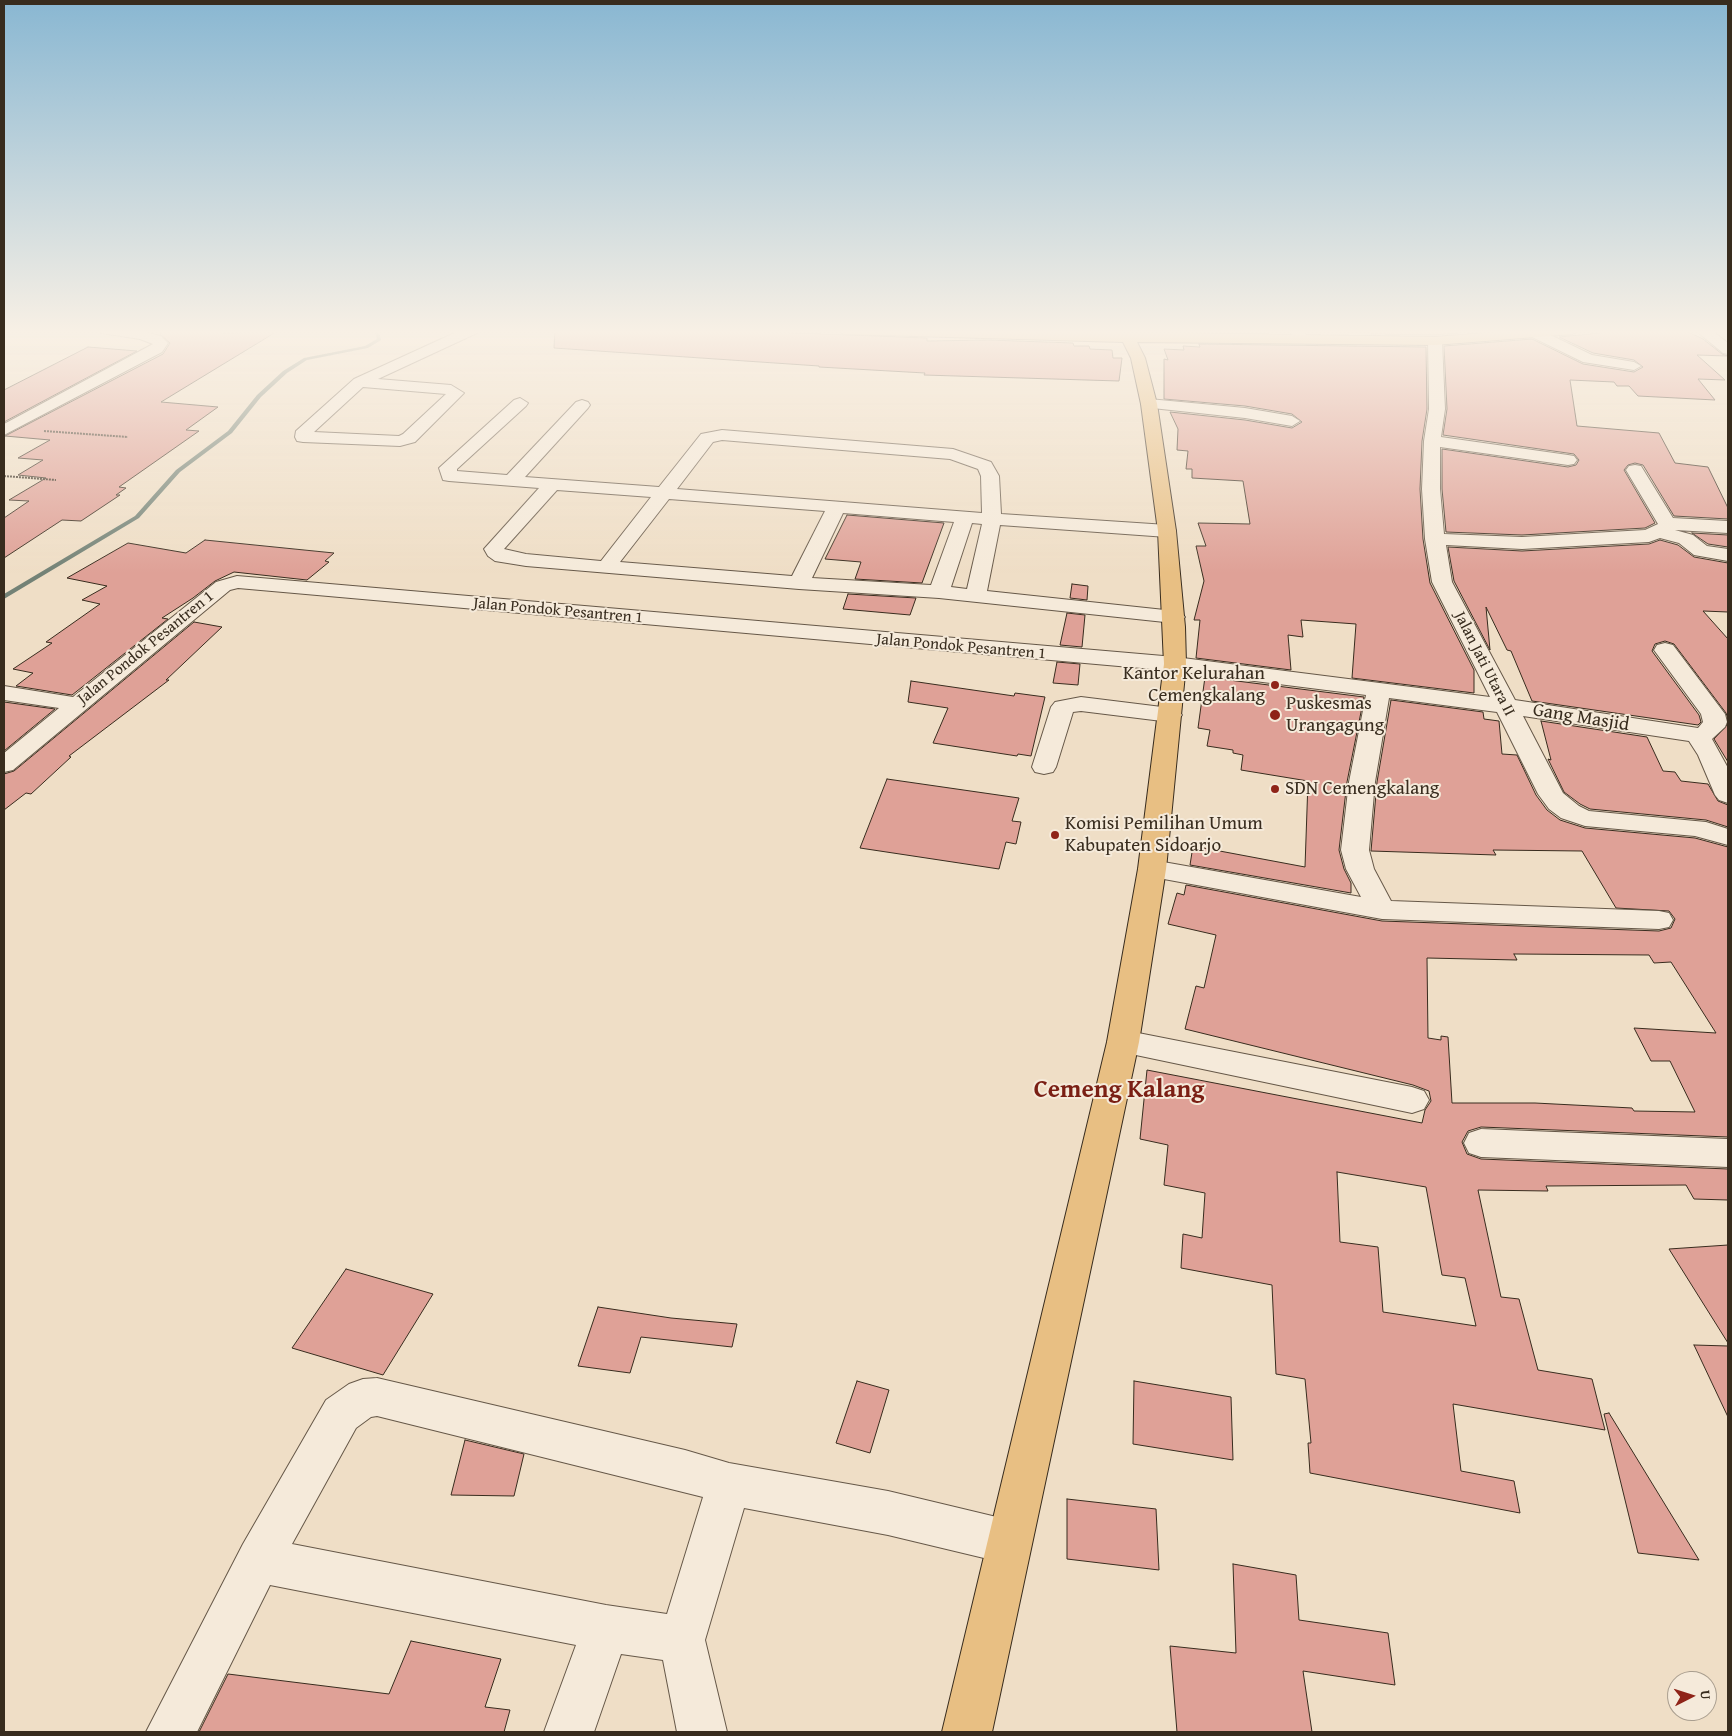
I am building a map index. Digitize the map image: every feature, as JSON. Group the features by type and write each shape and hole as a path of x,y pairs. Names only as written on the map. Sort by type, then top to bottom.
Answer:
{"main road":[{"path":"966,1732 1123,1042 1152,870 1175,664 1174,617 1153,530 1149,411"}],"street":[{"path":"5,429 40,411"},
{"path":"328,411 302,435 303,437 400,442 410,438 438,411"},
{"path":"511,411 448,468 449,476 992,520 1153,530"},
{"path":"512,481 576,411"},
{"path":"1224,411 1292,421"},
{"name":"Jalan Jati Utara II","path":"1437,411 1432,442 1431,489 1435,539 1442,582 1551,794 1558,804 1584,818 1697,828 1728,837"},
{"path":"606,567 707,438 722,435 966,457 985,466 990,476 992,520 976,596"},
{"path":"1432,442 1568,460"},
{"path":"1635,470 1665,528 1686,539 1701,551 1728,555"},
{"path":"553,484 494,549 495,552 502,556 526,560 939,592 1174,617"},
{"path":"799,582 837,506"},
{"path":"939,592 965,517"},
{"path":"1435,539 1522,543 1649,536 1665,528 1685,523 1728,526"},
{"name":"Jalan Pondok Pesantren 1","path":"4,765 76,704 224,586 237,582 1175,664"},
{"path":"1665,650 1712,714 1715,722 1713,727 1705,734 1697,735 1710,755 1728,796"},
{"name":"Gang Masjid","path":"1175,664 1505,706 1697,735"},
{"path":"1379,689 1362,782 1355,850 1360,869 1382,910"},
{"path":"4,692 76,704"},
{"path":"1044,767 1063,707 1081,704 1170,716"},
{"path":"1152,870 1382,910 1658,920"},
{"path":"1123,1042 1412,1100"},
{"path":"1481,1143 1728,1153"},
{"path":"171,1732 259,1560 341,1414 363,1398 377,1397 387,1399 684,1471 729,1484 888,1513 1009,1542"},
{"path":"702,1732 682,1640 729,1484"},
{"path":"259,1560 606,1628 682,1640"},
{"path":"569,1732 606,1628"}],"path":[{"path":"5,429 128,437"},
{"path":"4,476 56,480"}],"building":[{"path":"4,411 25,411 4,422"},
{"path":"53,411 212,411 186,430 199,431 119,487 126,488 116,495 120,495 81,521 62,520 4,558 4,518 29,501 9,500 46,478 18,475 43,460 18,458 50,440 5,436"},
{"path":"1274,411 1427,411 1422,441 1420,489 1423,539 1430,583 1474,670 1474,693 1352,678 1356,624 1301,620 1303,637 1288,635 1291,670 1196,658 1200,620 1194,620 1204,581 1196,546 1206,546 1198,523 1250,524 1243,481 1192,478 1192,469 1186,469 1188,451 1177,450 1178,429 1170,412 1245,420 1292,428 1302,422 1292,414"},
{"path":"1447,411 1575,411 1577,426 1659,433 1675,463 1708,467 1728,508 1728,519 1674,516 1643,465 1635,463 1628,465 1624,470 1655,523 1645,528 1522,535 1446,532 1442,489 1442,449 1568,467 1576,465 1579,460 1574,454 1443,435"},
{"path":"847,515 944,523 922,583 855,579 861,562 825,559"},
{"path":"1692,533 1728,535 1728,547 1708,544"},
{"path":"205,540 334,553 325,561 329,562 307,580 234,572 215,581 162,618 168,619 72,695 16,686 33,673 13,669 52,643 46,642 100,604 82,600 107,586 67,578 128,543 186,553"},
{"path":"1660,540 1678,545 1694,557 1728,563 1728,612 1703,611 1728,639 1728,719 1726,713 1674,644 1665,641 1655,644 1652,651 1699,715 1701,722 1698,725 1532,701 1511,651 1507,650 1486,607 1490,650 1454,581 1448,547 1522,551 1649,544"},
{"path":"1072,584 1088,586 1087,600 1070,598"},
{"path":"848,594 916,598 910,615 843,609"},
{"path":"1067,613 1085,615 1082,647 1060,645"},
{"path":"194,622 222,627 166,680 169,680 69,756 71,757 31,794 26,793 4,810 4,774 14,771"},
{"path":"1057,662 1080,664 1078,685 1053,683"},
{"path":"1205,677 1364,697 1347,782 1339,850 1344,869 1351,883 1351,893 1190,865 1193,846 1305,867 1308,781 1241,770 1243,755 1233,753 1233,750 1207,746 1210,730 1198,728"},
{"path":"911,681 1014,696 1015,693 1045,697 1031,756 1018,754 1017,756 933,743 948,708 908,702"},
{"path":"1391,700 1483,712 1484,719 1499,721 1502,754 1517,755 1536,795 1547,810 1560,820 1585,828 1695,838 1728,847 1728,1137 1481,1127 1468,1131 1462,1142 1467,1154 1481,1159 1728,1169 1728,1200 1694,1199 1686,1185 1546,1186 1548,1191 1478,1190 1501,1297 1519,1299 1538,1370 1592,1379 1605,1430 1453,1404 1461,1471 1514,1481 1520,1513 1310,1473 1308,1443 1311,1443 1305,1379 1276,1374 1272,1285 1181,1268 1183,1234 1202,1238 1205,1193 1164,1185 1168,1145 1140,1139 1147,1070 1422,1123 1425,1110 1431,1101 1429,1091 1413,1085 1185,1029 1196,986 1204,988 1216,935 1168,924 1177,893 1184,895 1186,885 1382,921 1659,931 1671,928 1675,919 1669,911 1616,908 1582,851 1493,850 1496,855 1371,851 1377,782","holes":["1514,954 1649,955 1654,963 1671,962 1716,1033 1634,1028 1651,1061 1670,1061 1695,1112 1634,1111 1632,1108 1535,1103 1452,1103 1448,1037 1441,1036 1441,1040 1428,1038 1427,958 1517,960","1337,1172 1426,1187 1442,1275 1465,1278 1476,1326 1383,1312 1378,1247 1340,1242"]},
{"path":"4,702 55,709 4,751"},
{"path":"1541,721 1647,737 1663,771 1675,772 1681,781 1708,784 1718,801 1728,805 1728,827 1706,820 1590,809 1580,804 1564,792 1548,759 1551,760"},
{"path":"1728,724 1728,762 1714,739"},
{"path":"887,779 1019,798 1012,821 1021,822 1016,844 1006,842 999,869 860,848"},
{"path":"1728,1245 1728,1343 1669,1249"},
{"path":"346,1269 433,1294 383,1375 292,1348"},
{"path":"598,1307 671,1318 737,1324 732,1347 641,1337 630,1373 578,1366"},
{"path":"1694,1345 1728,1346 1728,1417"},
{"path":"857,1381 889,1390 870,1453 836,1443"},
{"path":"1134,1381 1231,1397 1233,1460 1133,1444"},
{"path":"1609,1413 1699,1560 1638,1553 1604,1414"},
{"path":"465,1440 524,1454 514,1496 451,1495"},
{"path":"1067,1499 1156,1509 1159,1570 1067,1559"},
{"path":"1233,1564 1296,1575 1299,1620 1388,1633 1395,1685 1303,1671 1312,1732 1177,1732 1170,1646 1236,1653"},
{"path":"411,1641 501,1659 485,1707 510,1710 504,1732 199,1732 228,1674 389,1694"}],"waterway":[{"path":"4,597 137,517 178,471 230,432 247,411"}],"place":[{"name":"Kantor Kelurahan Cemengkalang","path":"1275,685"},
{"name":"Puskesmas Urangagung","path":"1275,715"},
{"name":"SDN Cemengkalang","path":"1275,789"},
{"name":"Komisi Pemilihan Umum Kabupaten Sidoarjo","path":"1055,835"}],"district":[{"name":"Cemeng Kalang","path":"1119,1091"}]}
